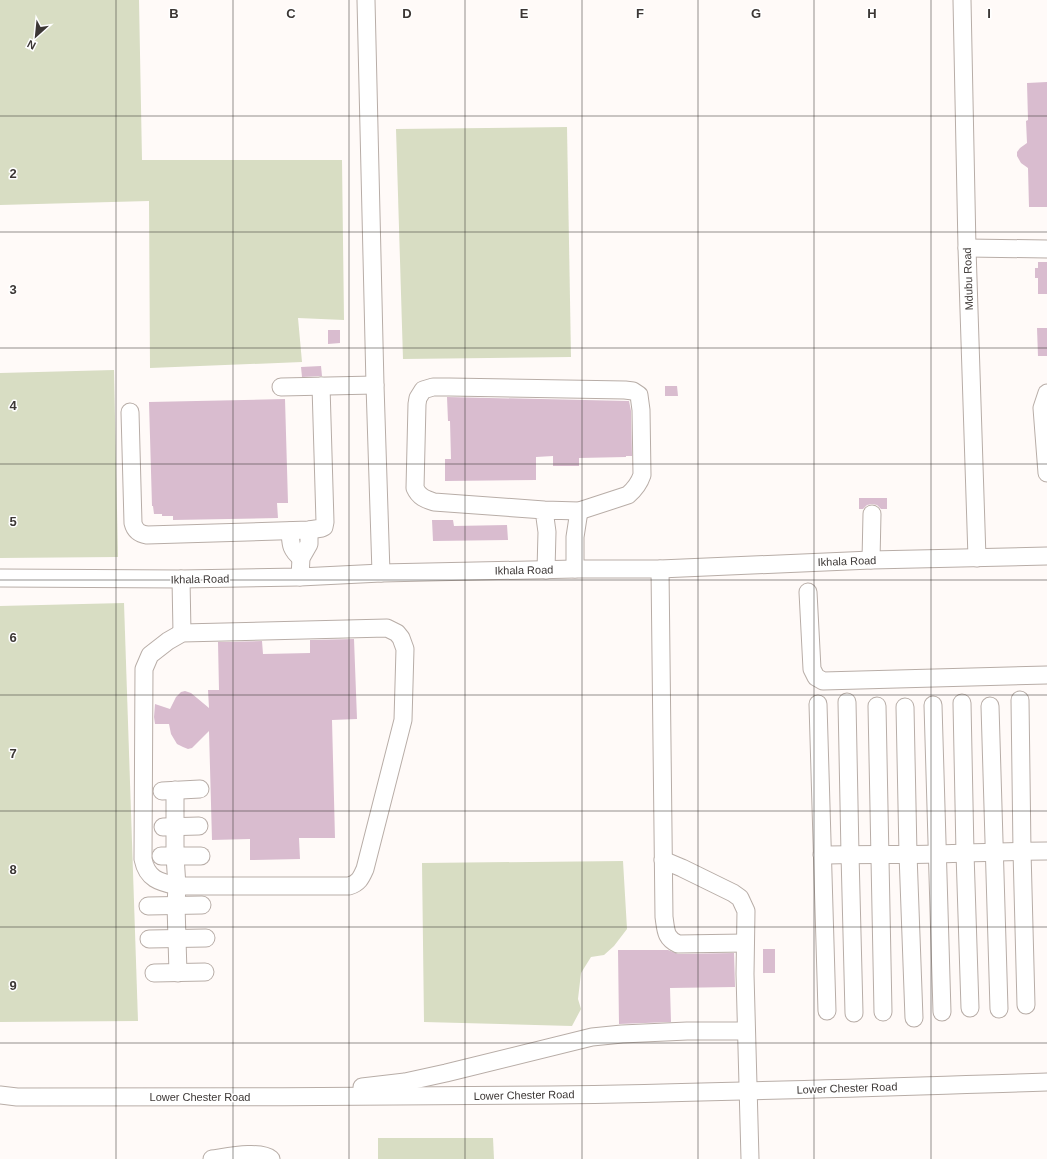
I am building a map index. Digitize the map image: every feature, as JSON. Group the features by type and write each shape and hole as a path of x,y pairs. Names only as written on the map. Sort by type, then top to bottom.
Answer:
{"street":[{"path":"366,0 381,573"},
{"name":"Mdubu Road","path":"962,0 967,248 977,558"},
{"path":"967,248 1047,249"},
{"path":"281,388 375,385"},
{"path":"130,412 133,523 134,528 141,534 309,530 324,527 325,522 321,386"},
{"path":"433,387 625,390 633,391 639,395 642,417 642,475 640,483 628,495 579,511 544,510 434,502 422,498 415,488 416,415 418,398 423,390 433,387"},
{"path":"1047,393 1042,408 1047,473"},
{"path":"544,510 547,532 546,570"},
{"path":"575,570 575,537 579,511"},
{"path":"871,560 872,514"},
{"path":"300,577 301,558 309,544 309,530"},
{"path":"290,531 291,545 296,554 301,558"},
{"name":"Ikhala Road","path":"0,578 181,579 300,577 381,573 660,569 871,560 1047,556"},
{"path":"660,569 664,917 667,936 678,944 745,943"},
{"path":"181,579 182,633"},
{"path":"808,592 812,669 816,677 823,681 1047,675"},
{"path":"387,628 401,638 405,649 403,720 365,869 360,879 355,884 349,886 177,886 162,883 149,874 145,868 143,859 144,669 150,655 153,652 182,633 387,628"},
{"path":"1020,700 1026,1005"},
{"path":"847,702 854,1013"},
{"path":"962,703 970,1008"},
{"path":"818,704 827,1011"},
{"path":"933,705 936,854 942,1012"},
{"path":"877,706 883,1012"},
{"path":"990,706 999,1009"},
{"path":"905,707 908,854 914,1018"},
{"path":"178,973 176,905 177,886 168,856 169,790 200,789"},
{"path":"169,827 199,826"},
{"path":"822,855 1047,851"},
{"path":"168,856 201,856"},
{"path":"663,860 733,893 740,898 746,911 746,1031 750,1159"},
{"path":"148,906 202,905"},
{"path":"149,939 206,938"},
{"path":"154,973 205,972"},
{"path":"280,1097 405,1082 592,1037 622,1034 746,1031"},
{"name":"Lower Chester Road","path":"0,1095 17,1097 280,1097 543,1095 748,1091 1047,1082"},
{"path":"212,1159 265,1155 271,1159"}],"green space":[{"path":"0,0 139,0 142,160 342,160 344,320 298,318 302,362 150,368 149,201 0,205"},
{"path":"567,127 571,357 403,359 396,129"},
{"path":"114,370 118,557 0,558 0,373"},
{"path":"124,603 138,1021 0,1022 0,606"},
{"path":"623,861 627,929 614,946 604,955 591,957 581,973 578,999 581,1009 572,1026 424,1022 422,863"},
{"path":"378,1138 493,1138 494,1159 378,1159"}],"building":[{"path":"1047,82 1047,207 1029,207 1028,168 1021,163 1017,156 1017,152 1027,143 1027,83"},
{"path":"1038,262 1047,262 1047,294 1038,294 1038,278 1035,278 1035,268 1038,268"},
{"path":"1037,328 1047,328 1047,356 1038,356"},
{"path":"328,330 340,330 340,343 328,344"},
{"path":"321,366 322,376 302,377 301,367"},
{"path":"665,386 677,386 678,396 665,396"},
{"path":"447,397 629,401 631,411 632,456 579,458 579,466 553,466 553,456 536,457 536,480 445,481 445,459 451,459 450,421 448,421"},
{"path":"285,399 288,503 277,503 278,518 173,520 173,516 154,514 152,506 149,402"},
{"path":"859,498 887,498 887,509 881,509 877,505 872,504 867,505 863,509 859,509"},
{"path":"432,520 453,520 454,526 507,525 508,540 433,541"},
{"path":"354,639 357,719 332,720 335,838 299,838 300,859 250,860 250,839 212,840 209,731 192,748 188,749 177,744 171,734 169,724 155,724 155,704 170,709 176,697 181,692 185,691 191,693 209,708 208,690 219,690 218,642 262,641 263,654 310,653 310,640"},
{"path":"763,949 775,949 775,973 763,973"},
{"path":"618,950 668,950 678,954 734,953 735,987 670,988 671,1022 619,1024"}]}
